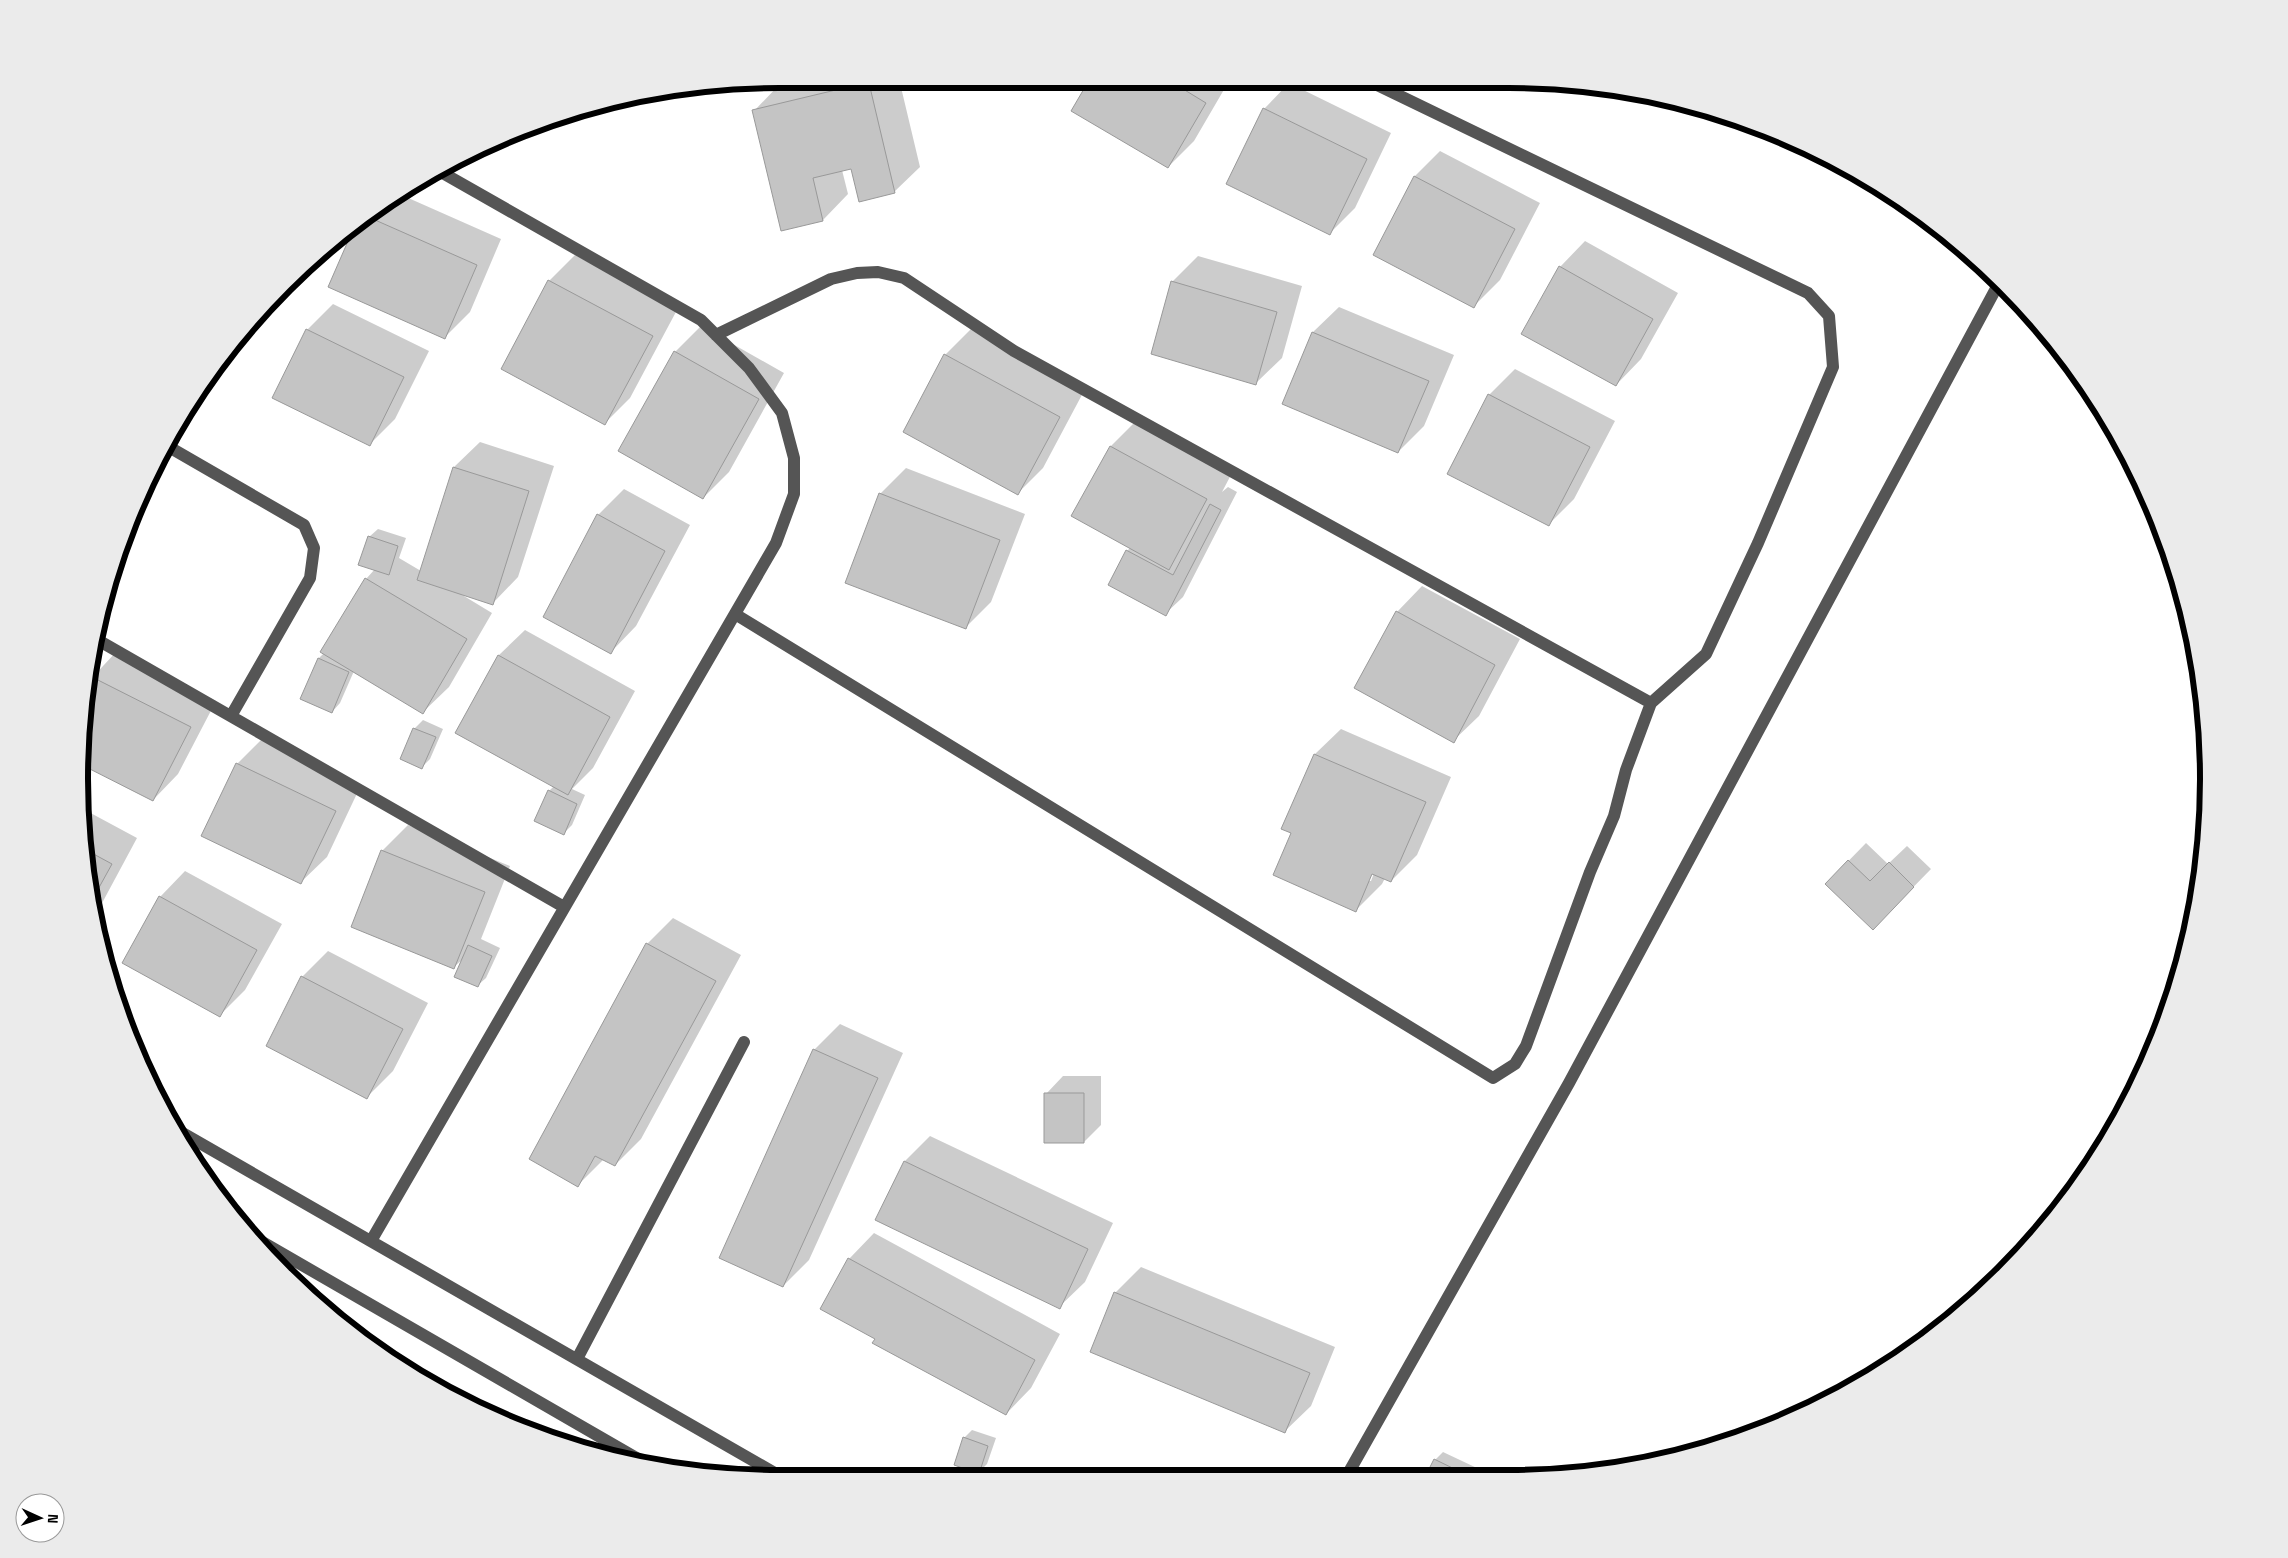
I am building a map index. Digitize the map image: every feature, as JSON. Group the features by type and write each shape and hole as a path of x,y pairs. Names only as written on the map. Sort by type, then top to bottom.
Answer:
{"street":[{"path":"735,614 1493,1078 1515,1064 1526,1046 1590,872 1614,816 1626,770 1651,703 1706,654 1758,543 1833,367 1829,316 1808,292 1384,88"},
{"path":"371,1241 776,543 794,494 794,458 782,413 749,368 701,320 444,174"},
{"path":"716,335 831,279 857,273 878,272 904,278 1014,351 1651,703"},
{"path":"1350,1470 1574,1075 1996,288"},
{"path":"172,449 304,525 314,548 310,578 231,716"},
{"path":"101,642 564,908"},
{"path":"577,1359 744,1042"},
{"path":"187,1135 769,1470"},
{"path":"270,1246 629,1454"}],"building":[{"path":"844,88 870,88 895,193 859,202 851,169 813,178 823,221 781,231 752,110"},
{"path":"1084,88 1181,88 1206,103 1168,168 1071,111"},
{"path":"1263,108 1367,159 1330,235 1226,184"},
{"path":"1414,176 1515,229 1474,308 1373,255"},
{"path":"373,219 477,265 445,339 328,287 350,237"},
{"path":"1559,266 1653,319 1616,386 1521,334"},
{"path":"548,280 653,336 605,425 501,369"},
{"path":"1171,281 1277,312 1256,385 1151,354"},
{"path":"306,329 404,377 370,446 272,398"},
{"path":"1312,332 1429,381 1398,453 1282,404"},
{"path":"674,351 759,399 703,499 618,451"},
{"path":"944,354 1060,417 1018,495 903,432"},
{"path":"1488,394 1590,447 1549,526 1447,474"},
{"path":"1110,446 1207,499 1169,570 1071,516"},
{"path":"453,467 529,491 493,605 417,580"},
{"path":"879,493 1000,540 966,629 845,583"},
{"path":"1210,504 1221,510 1166,616 1108,585 1126,550 1173,575"},
{"path":"597,514 665,551 611,654 543,617"},
{"path":"368,536 398,546 389,575 358,565"},
{"path":"365,578 467,639 423,714 320,652"},
{"path":"1396,611 1495,665 1454,743 1354,688"},
{"path":"498,655 610,717 568,795 455,733"},
{"path":"318,658 349,672 332,713 300,699"},
{"path":"95,678 191,727 153,801 88,768 89,734"},
{"path":"413,728 436,737 422,769 400,759"},
{"path":"1314,754 1426,802 1391,882 1372,874 1356,912 1273,875 1291,833 1281,829"},
{"path":"236,763 336,811 301,884 201,836"},
{"path":"548,790 577,804 564,835 534,821"},
{"path":"381,850 485,892 454,969 351,927"},
{"path":"92,853 112,864 97,891"},
{"path":"1848,860 1870,881 1889,862 1914,887 1873,930 1825,884"},
{"path":"159,896 257,950 220,1017 122,963"},
{"path":"646,943 716,981 615,1166 595,1156 578,1187 529,1159"},
{"path":"468,945 492,956 478,987 454,977"},
{"path":"301,976 403,1029 367,1099 266,1046"},
{"path":"813,1049 878,1078 783,1287 719,1258"},
{"path":"1044,1093 1084,1093 1084,1143 1044,1143"},
{"path":"904,1161 1088,1249 1060,1309 875,1220"},
{"path":"848,1258 1035,1360 1006,1415 872,1343 875,1339 820,1309"},
{"path":"1114,1292 1310,1373 1285,1433 1090,1352"},
{"path":"963,1437 988,1446 980,1470 968,1470 954,1465"},
{"path":"1434,1459 1457,1470 1428,1470"}]}
